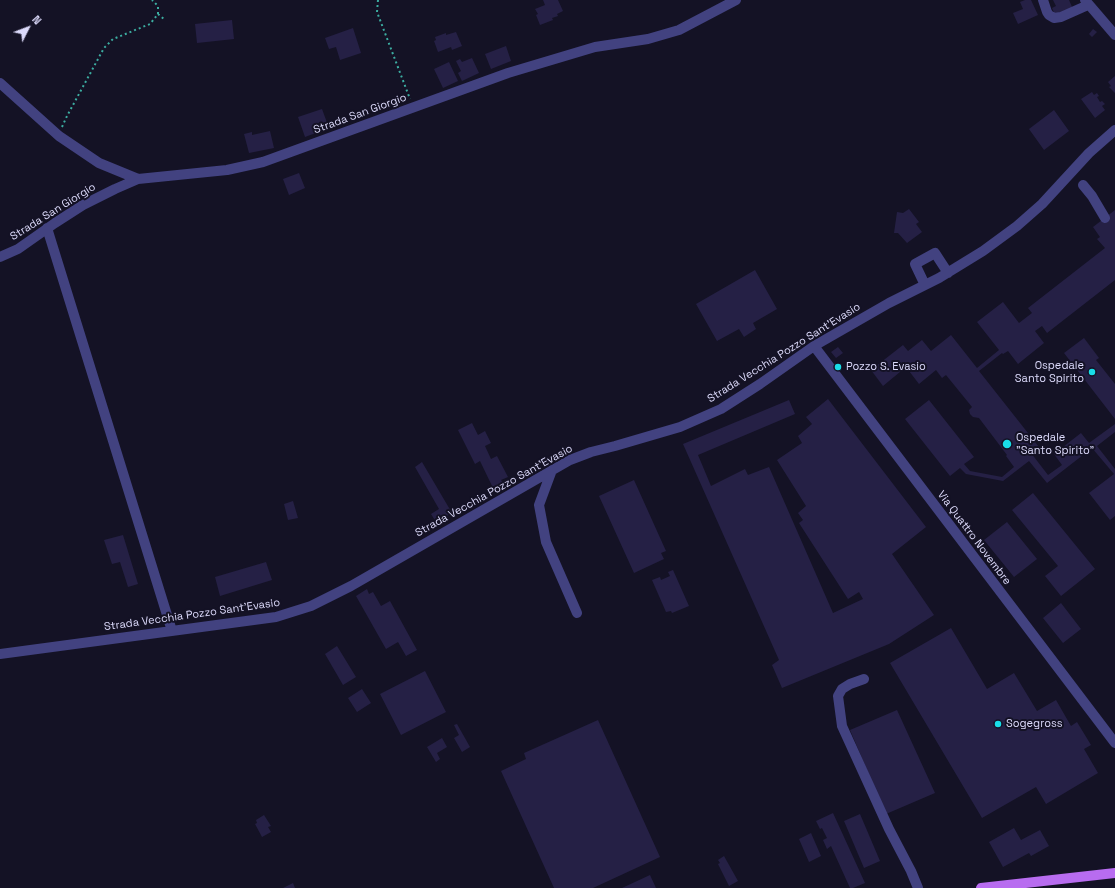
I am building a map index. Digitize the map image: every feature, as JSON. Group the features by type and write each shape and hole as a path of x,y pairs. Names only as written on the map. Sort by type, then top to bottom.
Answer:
{"main road":[{"path":"981,888 1115,873"}],"street":[{"name":"Strada San Giorgio","path":"0,257 18,249 51,225 83,205 138,179 227,170 263,162 508,73 595,47 648,39 679,30 736,0"},
{"path":"1043,0 1047,12 1054,18 1060,17 1086,2 1115,35"},
{"path":"0,83 59,136 99,163 138,179"},
{"name":"Strada Vecchia Pozzo Sant'Evasio","path":"0,654 276,617 311,606 350,586 552,470 591,452 680,426 721,409 814,346 888,303 948,273 983,251 1017,226 1042,204 1089,153 1114,131"},
{"path":"1083,185 1092,196 1105,218"},
{"path":"51,225 172,631"},
{"path":"925,285 915,264 935,253 948,273"},
{"name":"Via Quattro Novembre","path":"814,346 1115,743"},
{"path":"552,470 539,505 546,542 578,613"},
{"path":"864,679 850,684 842,690 838,696 842,726 918,888"}],"path":[{"path":"59,136 67,116 104,48 114,39 150,24 158,14 158,6 152,0"},
{"path":"378,0 377,12 414,107"},
{"path":"158,14 165,20"}],"building":[{"path":"543,0 558,0 563,11 557,14 558,16 552,18 553,20 540,25 536,15 538,14 535,9 545,5"},
{"path":"1031,0 1038,15 1018,24 1013,13 1023,9 1020,2"},
{"path":"1053,0 1069,0 1073,9 1056,17 1052,8 1056,6"},
{"path":"232,20 234,39 197,43 195,24"},
{"path":"353,28 361,53 340,60 336,47 329,49 325,38"},
{"path":"1093,29 1097,32 1092,37 1089,34"},
{"path":"456,32 462,46 452,50 451,47 438,52 434,41 436,40 435,37 446,33 446,35"},
{"path":"506,46 511,61 491,69 485,54"},
{"path":"472,58 479,73 462,81 458,73 461,71 456,61 460,59 462,62"},
{"path":"449,62 458,81 443,88 434,69"},
{"path":"1115,76 1115,93 1109,87 1111,86 1108,82"},
{"path":"1092,92 1094,95 1097,93 1099,96 1097,97 1100,102 1102,101 1105,104 1102,106 1105,110 1095,118 1081,99"},
{"path":"322,109 329,128 305,137 298,117"},
{"path":"1054,110 1069,131 1044,150 1029,129"},
{"path":"270,131 274,148 249,153 244,134 252,132 252,135"},
{"path":"299,173 305,188 289,195 283,179"},
{"path":"909,209 919,222 916,224 922,232 907,243 898,233 894,233 897,212 903,213"},
{"path":"1115,210 1115,280 1047,333 1042,326 1035,331 1044,343 1018,364 1008,351 1003,354 1002,353 979,371 1039,447 1031,453 1048,475 1062,465 1054,454 1081,433 1089,443 1115,424 1115,432 1097,446 1115,469 1115,516 1110,520 1089,493 1114,474 1092,448 1047,483 1029,461 1003,481 966,474 960,468 950,476 905,419 929,400 974,457 964,464 970,471 1002,477 1014,467 1006,456 1007,455 979,418 973,417 970,414 969,410 972,407 946,375 942,378 936,370 919,384 906,367 883,386 871,370 903,345 908,351 922,340 931,351 951,335 977,368 999,350 977,322 1003,302 1019,323 1032,313 1028,308 1105,248 1097,239 1100,237 1093,227"},
{"path":"755,270 777,309 753,323 756,329 744,337 739,329 717,341 696,304"},
{"name":"Ospedale Santo Spirito","path":"1084,338 1099,358 1096,360 1115,384 1115,419 1064,353"},
{"path":"838,347 843,353 836,358 831,352"},
{"path":"828,399 926,527 892,554 934,615 889,644 782,688 772,665 779,660 683,444 789,400 795,414 698,455 711,486 745,469 748,475 769,467 833,613 863,599 859,592 848,599 799,523 803,520 798,513 806,506 777,460 802,443 798,436 812,424 806,417"},
{"path":"472,423 478,435 485,431 491,443 485,446 491,459 497,456 508,477 501,480 503,483 493,488 480,461 475,464 458,430"},
{"path":"422,462 452,513 436,522 431,514 439,509 415,467"},
{"path":"634,480 666,551 661,553 664,559 634,573 599,496"},
{"path":"1033,493 1095,569 1061,596 1045,576 1058,566 1012,510"},
{"path":"293,501 298,518 288,520 284,504"},
{"path":"1007,522 1037,559 1014,577 984,540"},
{"path":"123,535 138,584 128,587 120,562 112,564 104,540"},
{"path":"266,562 272,580 220,596 215,577"},
{"path":"673,570 689,606 672,613 671,611 666,612 652,580 660,577 661,580 670,576 668,572"},
{"path":"367,589 369,594 373,592 381,606 390,601 417,650 406,656 398,642 386,649 356,596"},
{"path":"1061,603 1081,629 1063,643 1043,618"},
{"name":"Sogegross","path":"951,628 987,689 1014,673 1037,711 1056,700 1071,726 1077,722 1091,745 1084,749 1098,773 1046,804 1036,787 982,818 890,663"},
{"path":"337,646 356,677 343,685 325,654"},
{"path":"425,671 446,712 401,735 380,694"},
{"path":"362,689 371,703 357,712 348,698"},
{"path":"897,710 935,793 886,814 850,730"},
{"path":"598,720 660,857 593,888 554,888 501,771 526,759 524,753"},
{"path":"457,724 470,747 462,752 454,738 459,735 454,725"},
{"path":"442,738 447,747 437,753 440,759 436,762 427,747"},
{"path":"833,813 865,883 853,888 850,888 831,846 827,849 823,840 827,838 822,828 820,829 816,821"},
{"path":"860,814 880,861 864,868 844,821"},
{"path":"264,815 271,826 268,827 271,832 262,837 255,824 257,823 256,820"},
{"path":"1014,828 1021,840 1040,830 1049,846 1031,856 1029,853 1003,867 989,842"},
{"path":"811,833 821,856 809,862 799,839"},
{"path":"724,856 738,881 729,886 718,864 720,863 718,860"},
{"path":"650,875 656,888 622,888"},
{"path":"293,883 295,888 283,888"}],"place":[{"name":"Pozzo S. Evasio","path":"838,367"},
{"name":"Ospedale Santo Spirito","path":"1092,372"},
{"name":"Ospedale \"Santo Spirito\"","path":"1007,444"},
{"name":"Sogegross","path":"998,724"}]}
